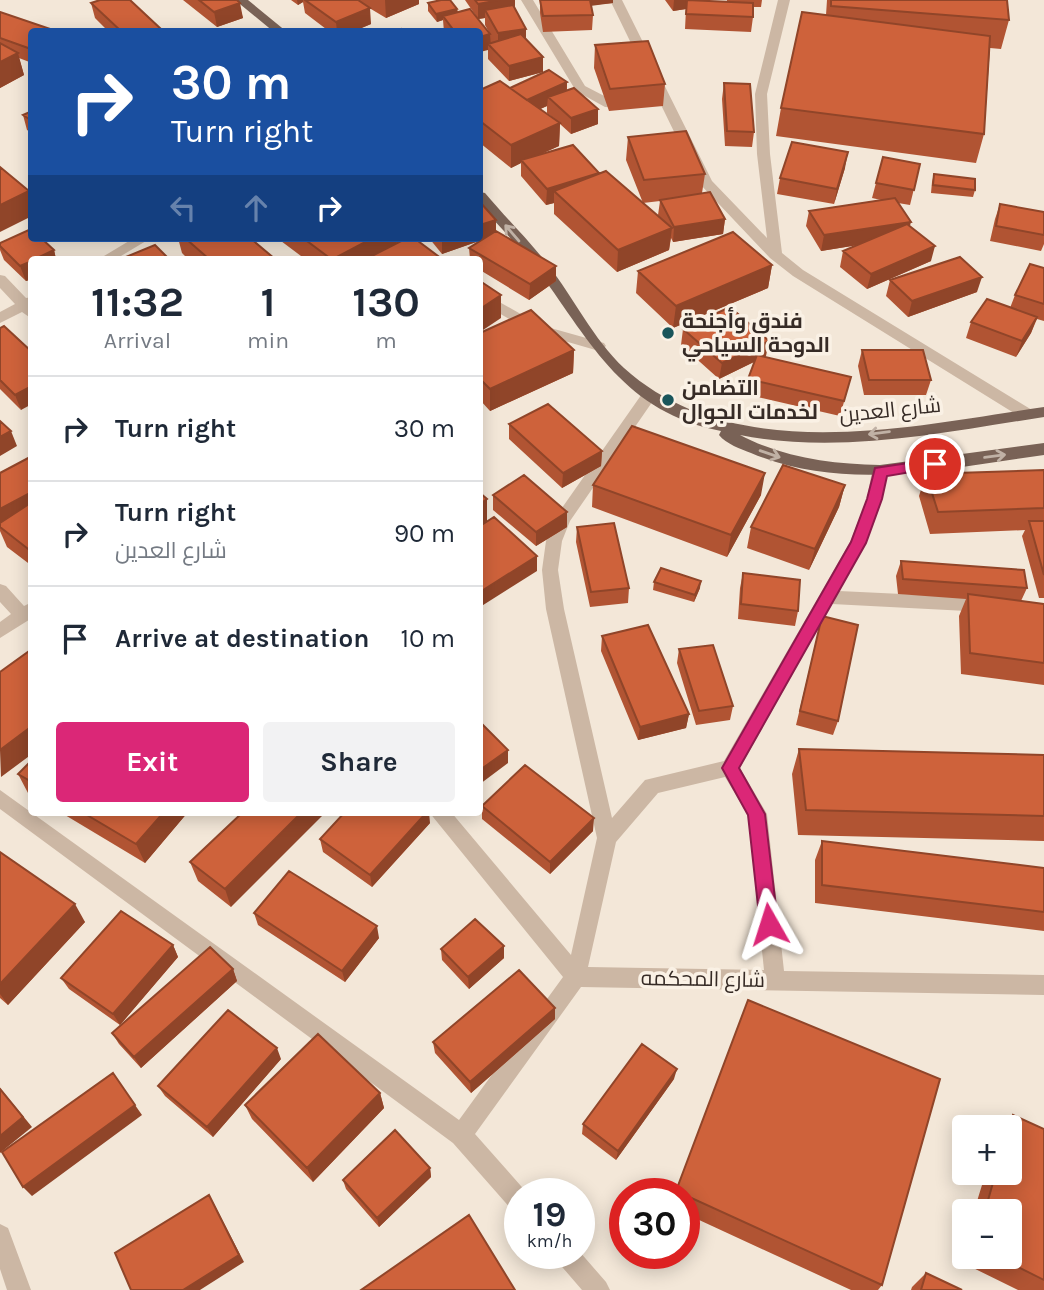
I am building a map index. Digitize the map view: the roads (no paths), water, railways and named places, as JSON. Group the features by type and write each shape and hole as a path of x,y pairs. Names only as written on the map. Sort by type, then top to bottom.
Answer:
{"main road":[{"path":"241,0 277,28"},
{"path":"483,199 541,267 620,371 649,395 753,448 778,457 829,468 880,471 1044,449"},
{"name":"شارع العدين","path":"709,424 760,435 813,438 861,436 1044,412"}],"street":[{"path":"527,0 580,88 609,104 656,106"},
{"path":"616,0 656,106 706,183 775,255 798,273 1027,414"},
{"path":"775,255 771,200 762,142 761,91 784,0"},
{"path":"111,256 137,242"},
{"path":"0,279 28,305"},
{"path":"483,299 512,323 599,346"},
{"path":"0,318 28,306"},
{"path":"461,1135 576,977 607,838 568,657 555,610 550,570 554,541 564,519 649,395"},
{"path":"607,838 652,786 730,768 858,543 875,499 880,471"},
{"path":"0,592 27,612 0,631"},
{"path":"829,597 905,603 1002,605"},
{"path":"730,768 757,814 775,979"},
{"path":"0,798 461,1135 504,1184"},
{"path":"442,816 576,977"},
{"name":"شارع المحكمه","path":"576,977 1044,985"},
{"path":"0,1236 19,1290"},
{"path":"579,1269 598,1290"}],"place":[{"name":"فندق وأجنحة الدوحة السياحي","path":"668,333"},
{"name":"التضامن لخدمات الجوال","path":"668,400"}]}
